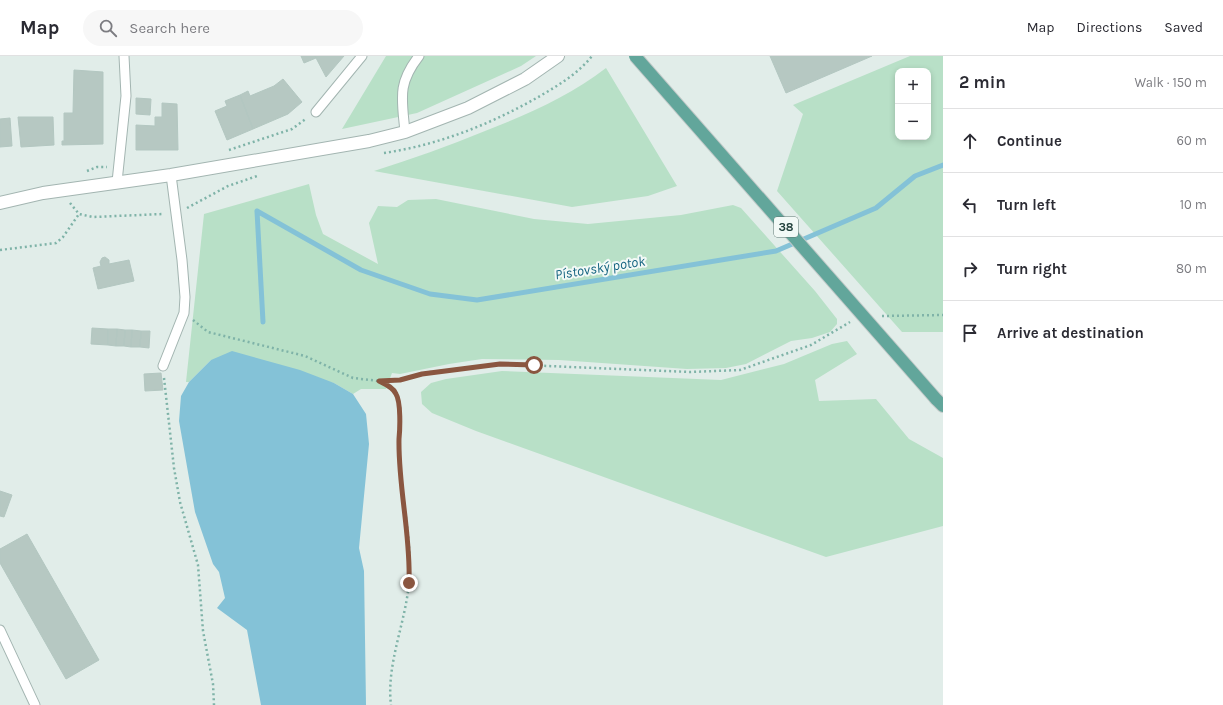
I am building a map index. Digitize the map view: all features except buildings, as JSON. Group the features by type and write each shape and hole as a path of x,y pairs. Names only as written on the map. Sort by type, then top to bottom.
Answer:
{"main road":[{"name":"38","path":"635,56 940,403"}],"street":[{"path":"0,203 62,190 171,175 369,141 405,132 468,108 525,79 558,56"}],"lane":[{"path":"117,182 126,96 124,56"},
{"path":"316,112 362,56"},
{"path":"405,132 402,98 403,82 411,66 419,56"},
{"path":"163,366 184,313 185,297 182,260 171,175"},
{"path":"0,630 35,705"}],"path":[{"path":"380,154 420,146 468,132 497,119 573,75 592,56"},
{"path":"225,152 292,129 316,112"},
{"path":"62,190 73,208 79,214 93,217 175,214 228,186 259,176"},
{"path":"0,250 56,243 63,237 79,214"},
{"path":"184,313 208,332 306,356 353,378 379,381 400,380 422,374 500,364 658,371 740,370 811,345"},
{"path":"163,366 174,468 180,502 198,565 203,632 213,684 214,705"},
{"path":"379,381 390,387 397,394 399,408 399,454 410,556 409,583 393,670 391,705"}],"green space":[{"path":"386,56 536,56 521,66 417,113 342,129"},
{"path":"910,56 943,56 943,332 902,332 777,191 803,114 793,105"},
{"path":"606,68 677,186 648,196 572,207 374,171 457,142 533,111 563,96"},
{"path":"309,184 316,215 323,234 378,264 369,223 378,206 397,207 408,200 436,199 534,219 588,224 681,215 733,205 741,208 815,291 837,319 837,324 830,332 812,338 791,341 746,364 726,368 687,369 559,360 482,359 400,374 392,373 386,389 361,389 353,394 334,383 211,360 189,382 186,382 204,214"},
{"path":"847,341 857,354 815,380 819,401 876,399 909,439 943,458 943,526 826,557 476,431 432,413 422,404 421,392 431,383 446,379 502,371 721,380 784,364 832,344"}],"water":[{"path":"232,351 300,370 334,383 353,394 366,414 369,444 359,548 364,571 366,705 261,705 247,630 217,608 225,598 219,572 213,564 195,512 179,421 181,396 189,382 211,360"}],"waterway":[{"name":"Pístovský potok","path":"257,211 361,270 430,294 477,300 776,251 876,208 915,176 943,165"},
{"path":"257,211 263,322"}],"route":[{"path":"409,583 410,556 399,454 400,431 397,394 390,387 379,381 400,380 422,374 458,368 500,364 534,365"}]}
